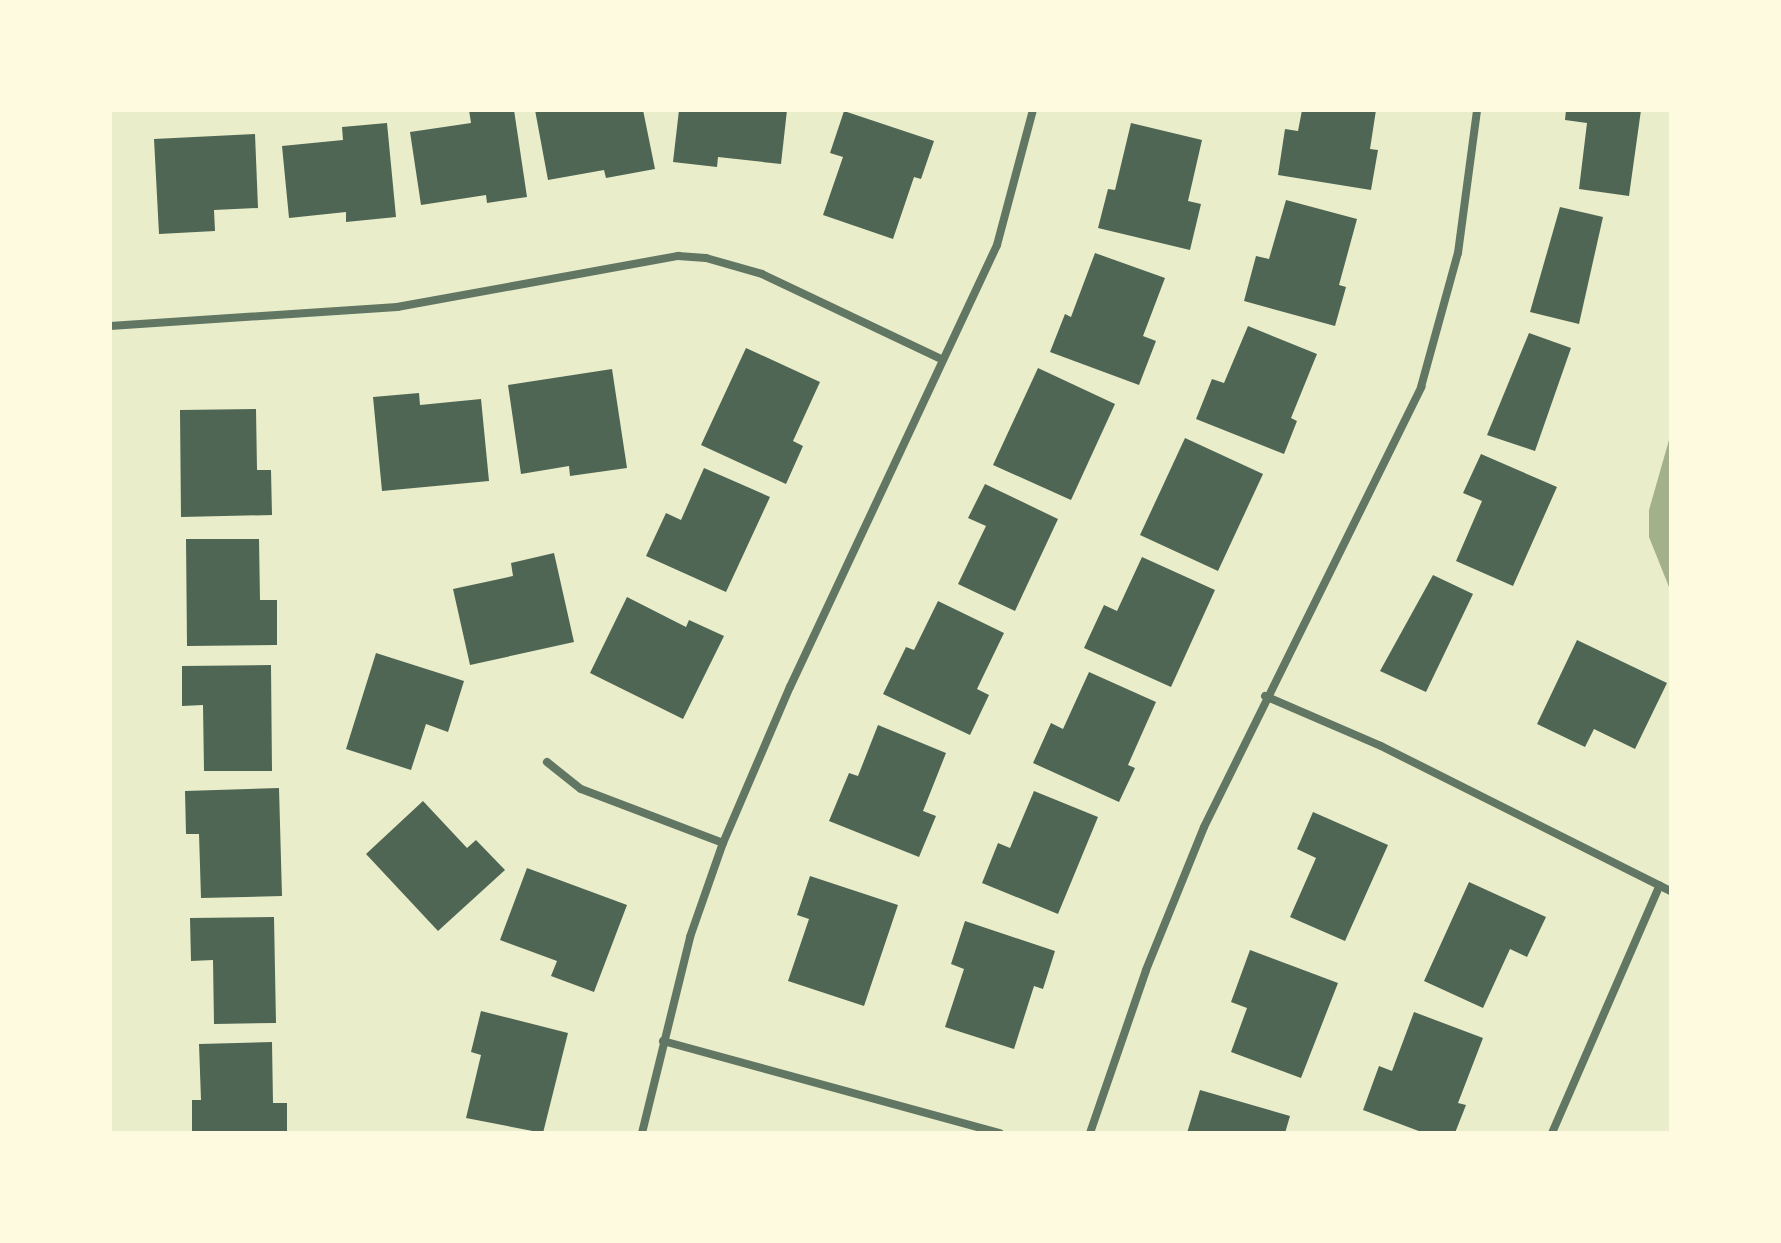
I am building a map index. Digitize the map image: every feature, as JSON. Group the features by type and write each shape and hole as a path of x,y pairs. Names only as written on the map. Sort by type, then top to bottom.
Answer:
{"street":[{"path":"642,1133 663,1041 723,843 941,359 997,245 1033,110"},
{"path":"1090,1133 1146,970 1265,696 1421,387 1458,253 1477,110"},
{"path":"110,326 397,307 678,256 706,258 762,274 941,359"},
{"path":"1265,696 1381,746 1671,891"},
{"path":"547,762 581,789 723,843"},
{"path":"1552,1133 1660,885"},
{"path":"663,1041 1000,1133"}],"shaded area":[{"path":"1671,433 1671,592 1649,537 1649,510"}],"building":[{"path":"469,110 514,110 527,197 487,203 486,195 421,205 410,132 471,123"},
{"path":"535,110 643,110 655,169 606,178 604,170 548,180"},
{"path":"679,110 787,110 781,164 718,157 717,167 673,162"},
{"path":"1302,110 1376,110 1370,149 1378,150 1371,190 1278,175 1285,129 1298,131"},
{"path":"1566,110 1641,110 1629,196 1579,189 1587,123 1565,120"},
{"path":"844,111 934,141 921,179 914,177 893,239 823,215 843,157 830,153"},
{"path":"387,123 396,217 346,222 346,212 289,218 282,146 343,140 342,127"},
{"path":"1131,123 1202,140 1188,201 1201,204 1190,250 1098,228 1108,189 1115,190"},
{"path":"255,134 258,208 214,210 215,231 159,234 154,139"},
{"path":"1286,200 1357,219 1339,285 1346,287 1335,326 1244,301 1256,256 1269,259"},
{"path":"1560,207 1603,217 1579,324 1530,312"},
{"path":"1095,253 1165,278 1143,336 1156,341 1139,385 1050,352 1065,314 1071,317"},
{"path":"1248,326 1317,354 1291,418 1297,421 1284,454 1196,419 1212,379 1224,383"},
{"path":"1529,333 1571,348 1535,451 1487,435"},
{"path":"746,348 820,382 793,441 803,446 786,484 701,445"},
{"path":"1038,368 1115,404 1071,500 993,465"},
{"path":"612,369 627,468 570,476 569,466 521,474 508,385"},
{"path":"419,393 420,405 481,399 489,481 382,491 373,397"},
{"path":"256,409 257,470 271,470 272,515 181,517 180,410"},
{"path":"1185,438 1263,474 1218,571 1140,535"},
{"path":"1481,454 1557,487 1513,586 1456,561 1482,501 1463,493"},
{"path":"704,468 770,497 726,592 646,556 666,513 681,520"},
{"path":"985,484 1058,519 1015,611 958,584 986,526 968,518"},
{"path":"186,539 259,539 260,600 277,600 277,645 187,646"},
{"path":"554,553 574,642 470,665 453,589 513,576 511,563"},
{"path":"1142,557 1215,590 1171,687 1084,648 1104,605 1117,611"},
{"path":"1433,575 1473,594 1426,692 1380,671"},
{"path":"627,597 686,627 689,620 724,636 683,719 590,673"},
{"path":"938,601 1004,633 977,689 989,695 970,735 883,694 906,647 914,650"},
{"path":"1577,640 1667,683 1635,749 1594,729 1585,747 1537,724"},
{"path":"376,653 464,681 448,732 426,724 411,770 346,749"},
{"path":"271,665 272,771 204,771 203,705 182,706 182,666"},
{"path":"1089,672 1156,702 1128,765 1135,768 1119,802 1033,763 1051,723 1063,729"},
{"path":"878,725 946,753 923,811 936,816 919,857 829,821 849,773 858,776"},
{"path":"279,788 282,896 201,898 199,834 186,834 185,791"},
{"path":"1034,791 1098,817 1058,914 982,883 998,843 1010,848"},
{"path":"423,801 467,848 476,840 505,870 438,931 366,854"},
{"path":"1313,812 1388,845 1345,941 1290,917 1316,858 1297,849"},
{"path":"527,868 627,905 594,992 551,976 557,961 500,940"},
{"path":"810,876 898,905 864,1006 788,981 809,919 797,915"},
{"path":"1469,882 1546,917 1527,957 1510,949 1483,1008 1424,981"},
{"path":"274,917 276,1023 214,1024 213,960 191,961 190,918"},
{"path":"965,921 1055,951 1043,989 1034,986 1014,1049 945,1027 964,969 951,964"},
{"path":"1250,950 1338,983 1301,1078 1231,1052 1247,1008 1231,1002"},
{"path":"481,1011 568,1033 543,1133 466,1118 481,1055 471,1052"},
{"path":"1414,1012 1483,1038 1458,1103 1466,1105 1455,1133 1424,1133 1363,1110 1379,1066 1392,1071"},
{"path":"272,1042 273,1103 287,1103 287,1133 192,1133 192,1100 201,1100 199,1044"},
{"path":"1200,1090 1290,1116 1285,1133 1187,1133"}]}
